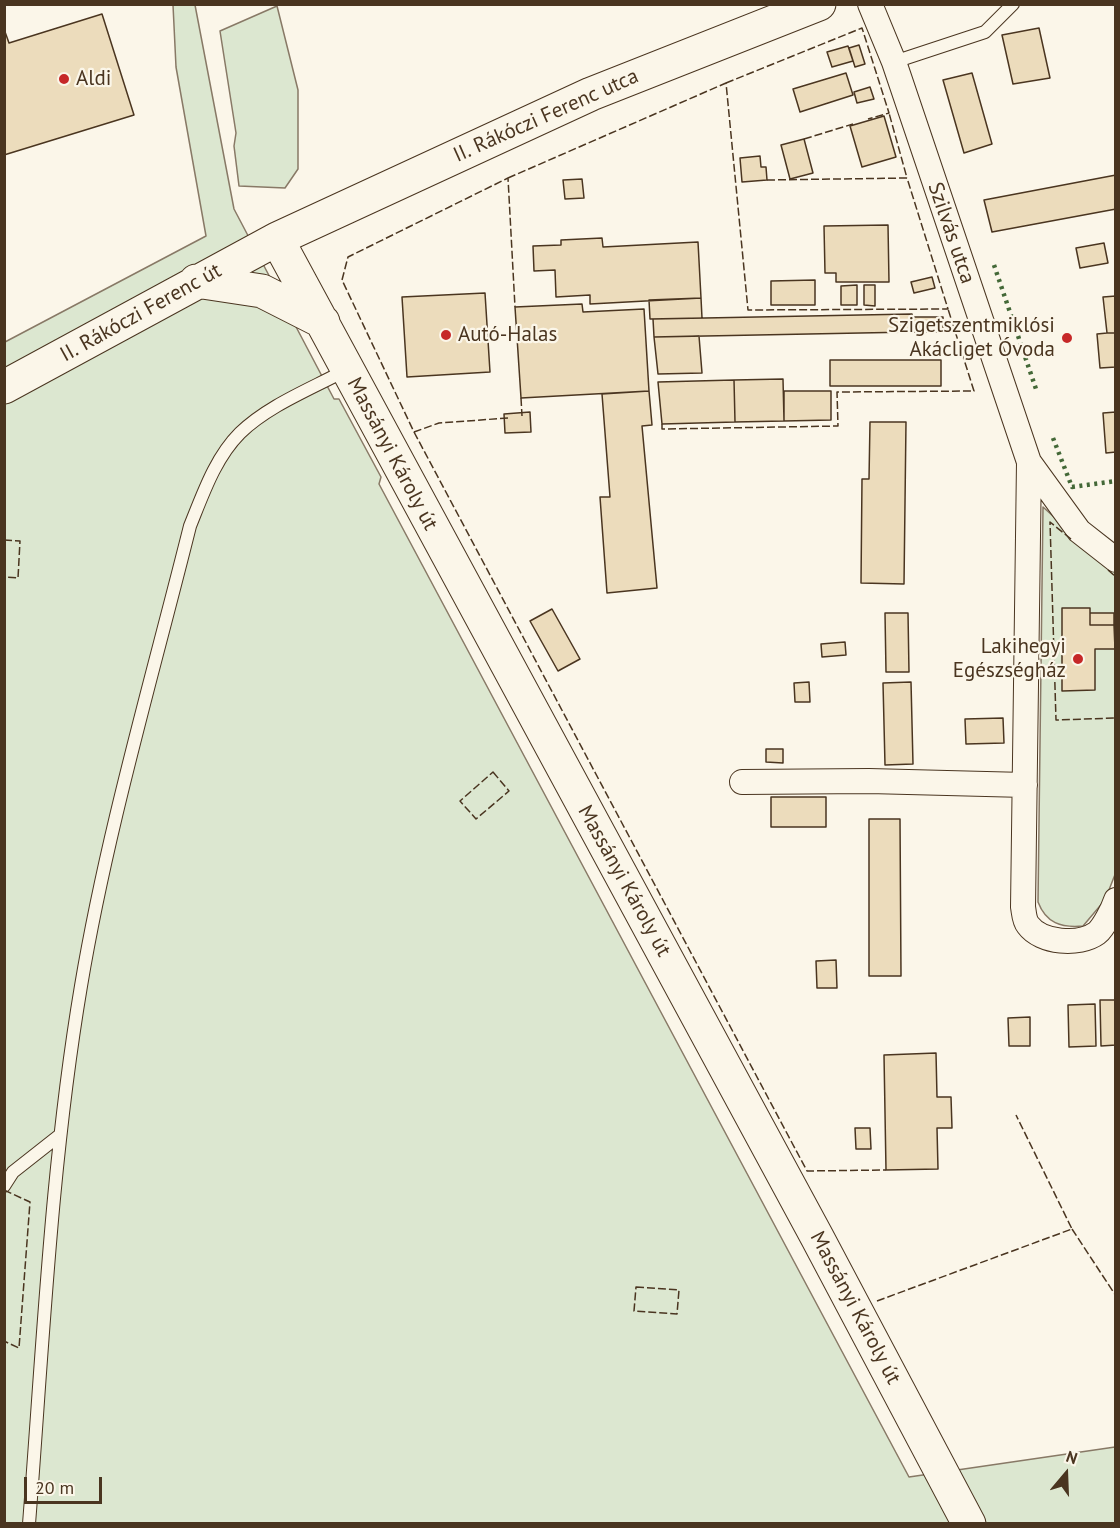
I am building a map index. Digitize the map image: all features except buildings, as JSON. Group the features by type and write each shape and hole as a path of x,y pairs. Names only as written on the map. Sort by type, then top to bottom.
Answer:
{"street":[{"name":"II. Rákóczi Ferenc utca","path":"278,239 660,64 819,4"},
{"name":"Szilvás utca","path":"870,4 894,62 1029,462"},
{"name":"II. Rákóczi Ferenc út","path":"4,387 196,281 278,239"},
{"name":"Massányi Károly út","path":"278,239 817,1237 969,1524"},
{"path":"196,281 262,291 323,322"},
{"path":"1029,462 1079,531 1116,560"},
{"path":"1029,462 1023,907 1026,923 1036,934 1055,940 1077,941 1098,933 1116,900"},
{"path":"742,782 869,781 1026,785"}],"lane":[{"path":"894,62 986,32 1013,4"},
{"path":"29,1524 60,1135 81,986 111,843 190,526 206,486 223,454 239,434 262,415 347,369"},
{"path":"4,1186 13,1172 60,1135"}],"green space":[{"path":"173,5 195,5 234,209 334,399 339,399 381,477 379,484 909,1477 1115,1447 1115,1523 5,1524 5,342 206,236 176,67"},
{"path":"277,6 298,90 298,169 285,188 239,186 234,146 236,133 220,31"},
{"path":"1043,507 1115,572 1116,872 1105,900 1083,926 1055,923 1045,915 1038,902"}],"hedge":[{"path":"994,265 1036,389"},
{"path":"1053,438 1072,487 1116,481"}],"fence":[{"path":"726,83 862,28 889,113 868,119"},
{"path":"508,178 726,83 748,310 948,309 907,178"},
{"path":"767,180 907,178 889,113"},
{"path":"804,139 853,124"},
{"path":"508,418 439,423 414,432 342,280 348,257 508,178 515,307"},
{"path":"662,424 662,429 838,426 837,392 974,391 948,309"},
{"path":"521,398 522,416"},
{"path":"414,432 807,1171 886,1170"},
{"path":"1071,539 1050,522 1056,720 1116,718"},
{"path":"4,540 20,541 18,578 4,577"},
{"path":"1108,570 1116,577"},
{"path":"493,772 509,791 476,819 460,801 493,772"},
{"path":"877,1301 1072,1229 1016,1115"},
{"path":"4,1190 30,1202 19,1348 4,1341"},
{"path":"1072,1229 1116,1296"},
{"path":"636,1287 679,1290 677,1314 634,1311 636,1287"}],"place":[{"name":"Aldi","path":"64,79"},
{"name":"Autó-Halas","path":"446,335"},
{"name":"Szigetszentmiklósi Akácliget Óvoda","path":"1067,338"},
{"name":"Lakihegyi Egészségház","path":"1078,659"}]}
